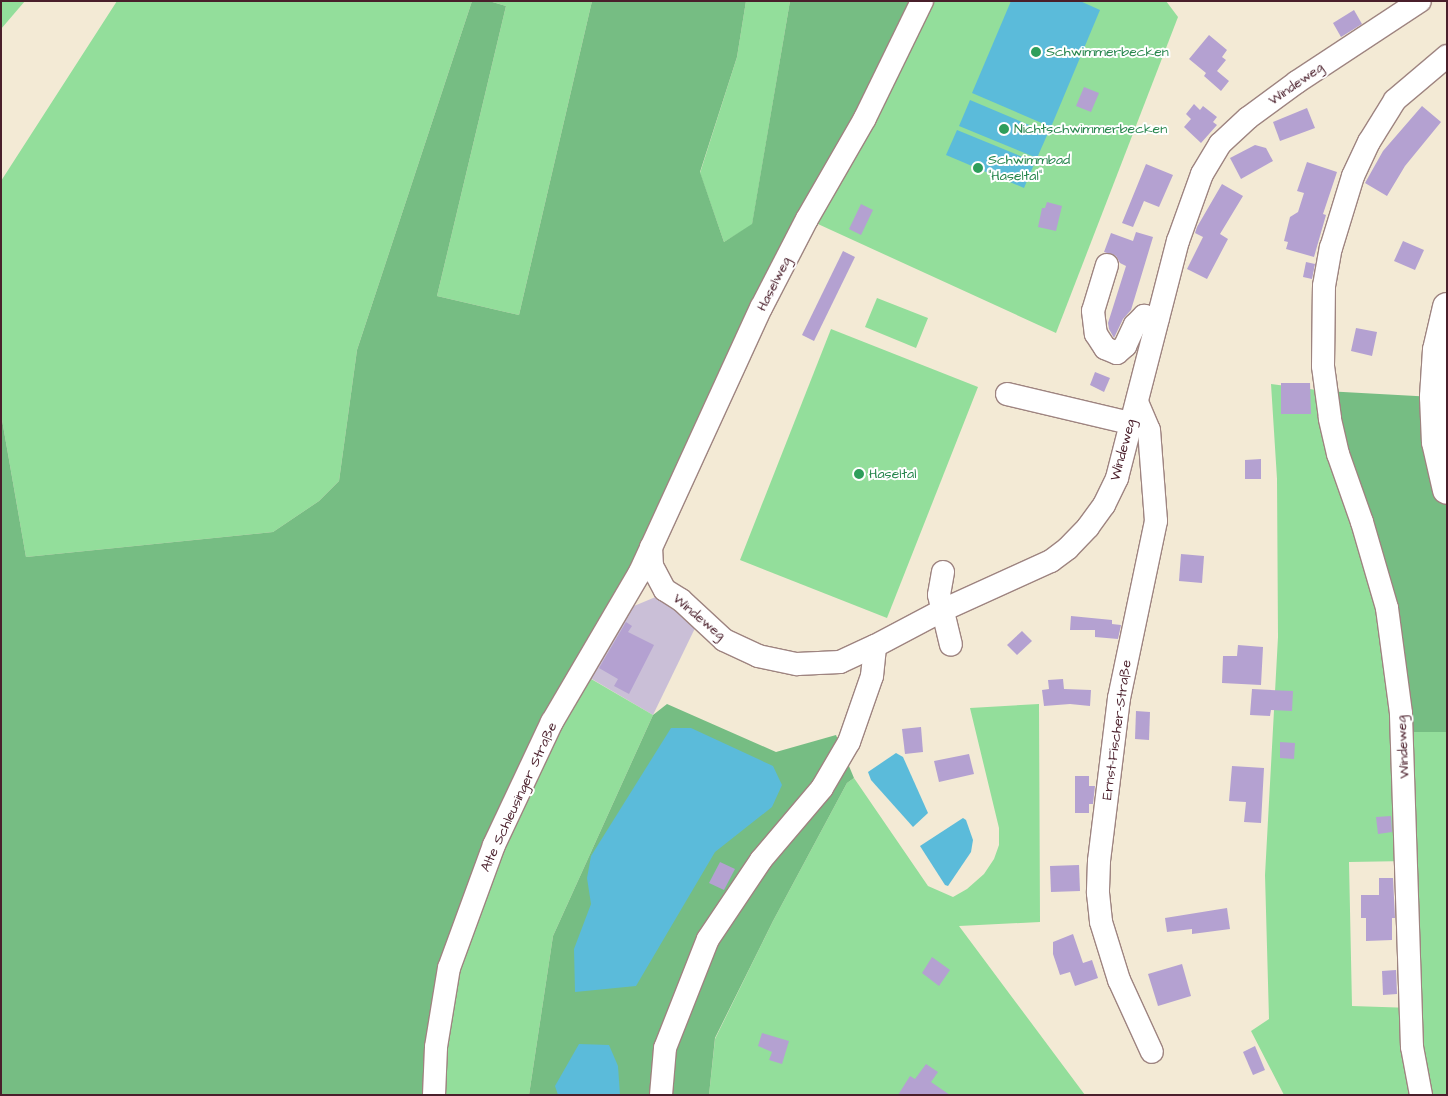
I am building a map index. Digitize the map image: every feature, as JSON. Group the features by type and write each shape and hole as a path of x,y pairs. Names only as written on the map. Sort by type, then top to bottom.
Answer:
{"main road":[{"path":"1447,306 1437,350 1434,397 1436,442 1447,490"}],"street":[{"name":"Haselweg","path":"639,574 696,454 761,308 807,219 865,118 922,1"},
{"name":"Windeweg","path":"651,547 652,566 665,590 681,600 724,640 758,656 797,664 840,662 943,610 1050,561 1068,548 1088,528 1104,505 1117,478 1178,241 1199,182 1220,144 1248,118 1297,82 1420,1"},
{"name":"Windeweg","path":"1422,1095 1412,1047 1401,713 1387,608 1362,522 1338,454 1330,418 1323,366 1324,286 1331,248 1353,176 1369,142 1395,100 1447,56"},
{"path":"1107,265 1093,311 1096,334 1105,348 1116,353 1126,346 1135,325 1144,316 1158,319"},
{"path":"1007,394 1134,413"},
{"name":"Ernst-Fischer-Straße","path":"1134,413 1149,430 1156,522 1119,698 1099,861 1098,893 1101,922 1119,980 1152,1052"},
{"path":"943,572 939,595 950,644"},
{"name":"Alte Schleusinger Straße","path":"434,1095 436,1047 449,968 494,845 552,722 625,601 639,574"},
{"name":"Windeweg","path":"625,601 641,592 665,590"},
{"path":"662,1095 665,1048 708,939 761,860 822,788 849,742 872,676 875,646"}],"shaded area":[{"path":"658,596 697,624 653,715 585,675 622,611"}],"green space":[{"path":"1,1 25,1 1,29"},
{"path":"117,1 472,1 357,350 339,481 319,501 273,532 26,557 1,414 1,181"},
{"path":"472,1 489,1 506,6 437,296 519,315 592,1 746,1 737,57 700,172 724,242 752,224 790,1 916,1 500,848 456,969 442,1095 1,1095 1,414 26,557 273,532 319,501 339,481 357,350"},
{"path":"489,1 592,1 519,315 437,296 506,6"},
{"path":"746,1 790,1 752,225 724,242 700,173 737,57"},
{"name":"Schwimmbad \"Haseltal\"","path":"922,1 1166,1 1178,17 1056,333 807,219"},
{"path":"877,298 928,318 916,348 865,327"},
{"name":"Haseltal","path":"831,329 978,387 887,618 740,560"},
{"path":"1271,384 1325,391 1362,522 1403,732 1447,732 1447,1095 1284,1095 1251,1031 1269,1019 1265,875 1278,637 1277,479","holes":["1407,861 1412,1008 1352,1006 1349,862"]},
{"path":"1325,391 1434,397 1447,490 1447,732 1402,732 1401,713"},
{"path":"586,676 653,715 553,936 529,1095 442,1095 456,969 500,848"},
{"path":"667,704 776,752 836,735 854,778 847,783 773,921 715,1038 709,1095 529,1095 553,936 653,715"},
{"path":"1039,704 1040,922 959,926 1085,1095 709,1095 715,1039 773,921 847,783 854,778 928,886 953,897 967,889 984,874 994,859 999,845 999,828 970,708"}],"water":[{"name":"Schwimmerbecken","path":"1011,1 1080,1 1100,10 1051,127 972,93"},
{"name":"Nichtschwimmerbecken","path":"970,100 1048,133 1037,158 959,126"},
{"path":"957,130 1035,162 1024,188 946,155"},
{"path":"671,728 691,728 773,766 782,785 772,807 715,852 636,986 575,992 574,949 591,904 587,878 591,856"},
{"path":"896,753 903,757 928,813 913,827 871,780 868,772"},
{"path":"963,818 966,820 973,840 971,852 948,886 945,885 920,846"},
{"path":"579,1044 609,1045 618,1066 620,1095 558,1095 555,1086"}],"building":[{"path":"1354,10 1362,24 1341,37 1333,23"},
{"path":"1209,35 1227,50 1222,57 1226,60 1217,71 1229,81 1221,91 1204,76 1206,73 1189,59"},
{"path":"1084,87 1099,93 1091,112 1076,106"},
{"path":"1194,104 1200,110 1203,106 1217,117 1213,122 1217,125 1201,143 1184,127 1191,119 1186,114"},
{"path":"1422,106 1441,122 1405,166 1387,196 1365,183 1383,151"},
{"path":"1307,108 1315,128 1280,141 1273,122"},
{"path":"1255,145 1266,148 1273,161 1241,179 1230,158"},
{"path":"1307,162 1337,172 1323,214 1326,215 1314,257 1286,249 1288,242 1284,241 1290,217 1298,212 1304,193 1297,191"},
{"path":"1146,164 1173,175 1159,207 1144,201 1133,227 1122,223"},
{"path":"1222,184 1243,196 1220,234 1228,239 1207,279 1187,269 1203,237 1195,233 1197,227"},
{"path":"1047,202 1062,206 1056,231 1038,227 1042,208 1045,208"},
{"path":"861,204 873,210 861,235 849,229"},
{"path":"1136,232 1153,237 1131,310 1123,319 1114,338 1108,323 1126,266 1120,263 1116,256 1104,252 1111,233 1133,241"},
{"path":"1403,241 1424,250 1415,270 1394,261"},
{"path":"843,251 855,257 814,341 802,335"},
{"path":"1306,262 1315,264 1312,279 1303,277"},
{"path":"1356,328 1377,332 1372,356 1351,351"},
{"path":"1095,372 1110,378 1104,392 1090,385"},
{"path":"1281,383 1310,383 1311,414 1281,414"},
{"path":"1261,459 1261,479 1245,479 1245,460"},
{"path":"1181,554 1204,556 1202,583 1179,581"},
{"path":"1071,616 1112,620 1112,624 1121,625 1118,639 1095,637 1095,630 1070,630"},
{"path":"626,622 632,626 628,632 654,645 629,694 614,686 618,679 599,668"},
{"path":"1022,631 1032,641 1017,655 1007,645"},
{"path":"1238,645 1263,647 1261,685 1222,683 1223,656 1237,656"},
{"path":"1063,679 1064,689 1091,690 1090,706 1070,704 1044,706 1042,690 1049,689 1048,680"},
{"path":"1252,689 1293,691 1292,711 1271,710 1270,716 1250,715"},
{"path":"1136,711 1150,712 1149,740 1135,739"},
{"path":"921,727 923,752 905,754 902,729"},
{"path":"1280,742 1295,743 1294,759 1280,758"},
{"path":"969,754 974,774 939,782 934,761"},
{"path":"1232,766 1264,768 1261,823 1244,822 1246,802 1229,801"},
{"path":"1075,776 1089,776 1089,786 1095,786 1093,804 1089,804 1089,813 1075,813"},
{"path":"1391,816 1392,832 1378,834 1376,817"},
{"path":"720,862 735,869 724,890 709,883"},
{"path":"1079,865 1080,891 1051,892 1050,866"},
{"path":"1379,878 1393,878 1395,918 1392,918 1392,940 1366,941 1366,918 1361,918 1361,895 1379,895"},
{"path":"1227,908 1230,929 1192,934 1192,929 1167,932 1165,918"},
{"path":"1073,934 1083,963 1092,960 1098,978 1075,986 1070,972 1060,975 1053,954 1053,942"},
{"path":"932,957 950,970 939,986 922,973"},
{"path":"1182,964 1191,996 1158,1006 1148,974"},
{"path":"1396,970 1397,994 1383,995 1382,971"},
{"path":"762,1033 789,1041 782,1064 769,1060 772,1052 758,1046"},
{"path":"1255,1046 1265,1070 1253,1075 1243,1052"},
{"path":"926,1064 938,1072 931,1082 950,1095 898,1095 910,1076 915,1079"}],"place":[{"name":"Schwimmerbecken","path":"1036,52"},
{"name":"Nichtschwimmerbecken","path":"1004,129"},
{"name":"Schwimmbad \"Haseltal\"","path":"978,168"},
{"name":"Haseltal","path":"859,474"}]}
